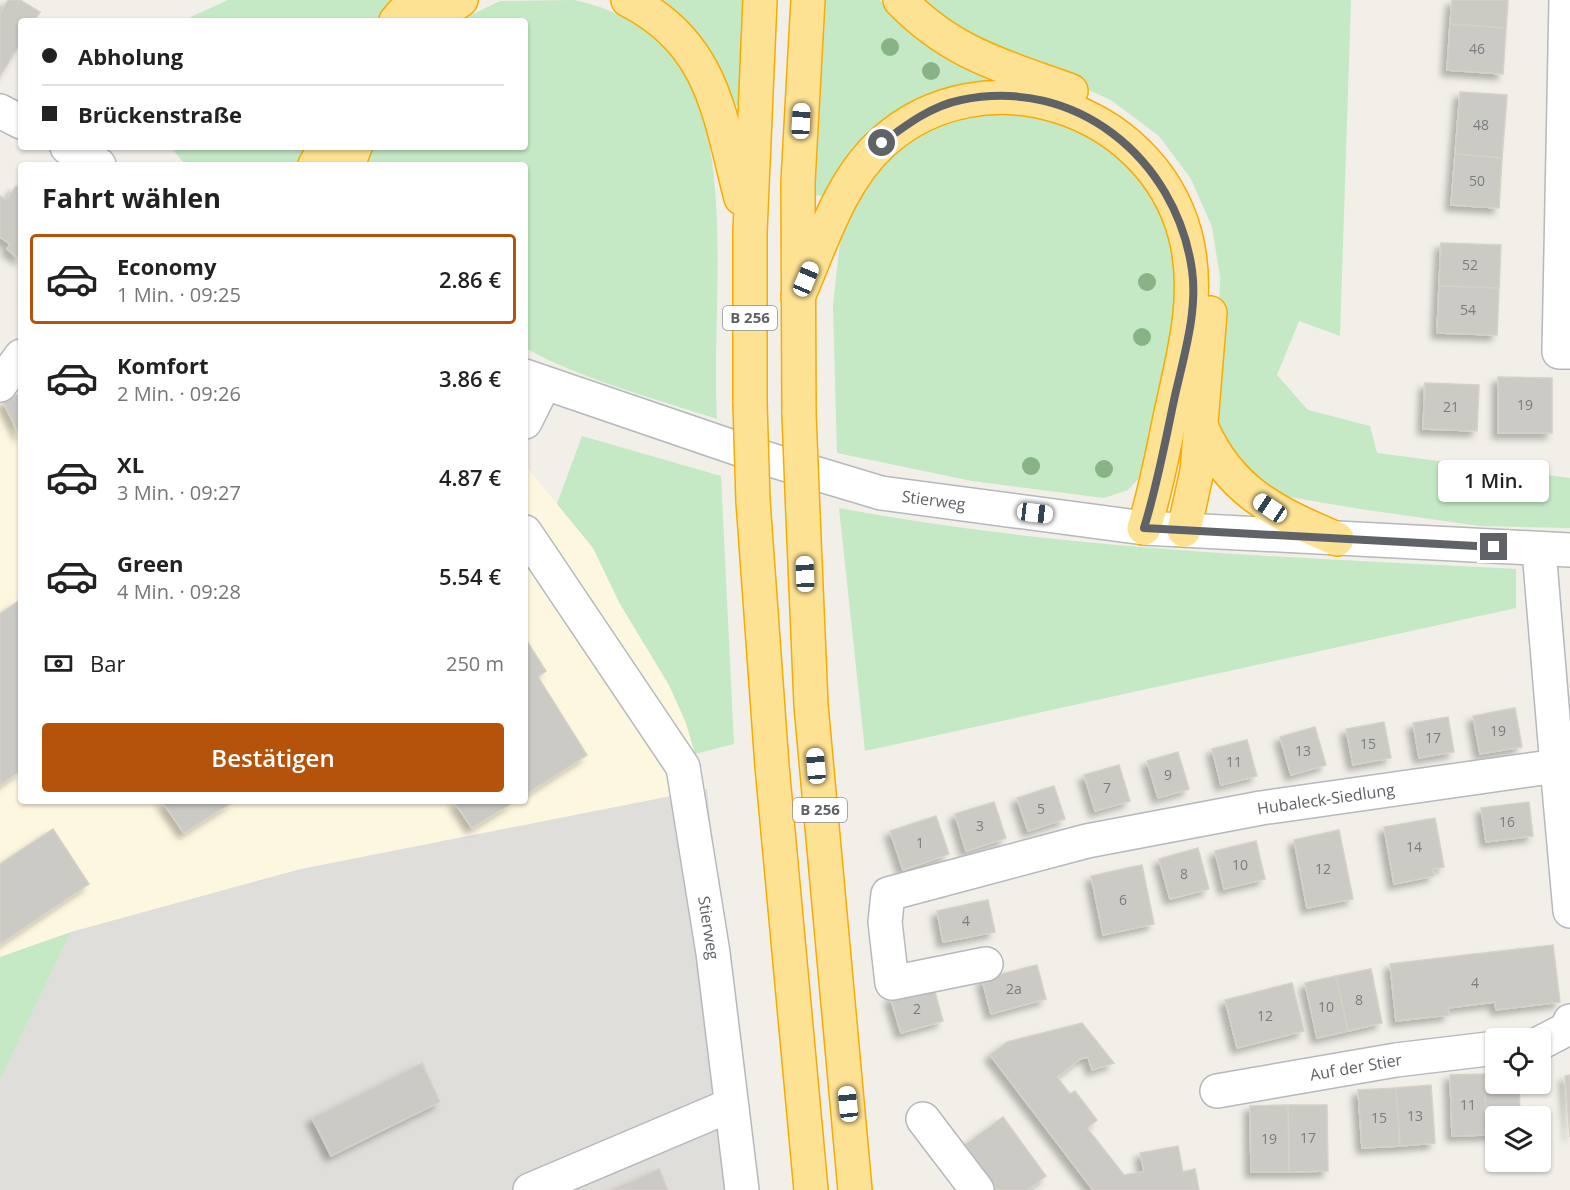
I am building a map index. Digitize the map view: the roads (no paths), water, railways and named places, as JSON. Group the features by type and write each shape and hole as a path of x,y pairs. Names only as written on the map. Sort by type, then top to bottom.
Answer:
{"highway":[{"path":"399,18 414,0"},
{"path":"434,18 461,0"},
{"path":"628,0 649,11 672,30 689,48 705,72 715,99 750,232"},
{"name":"B 256","path":"760,0 750,232 750,403 753,501 772,766 811,1190"},
{"name":"B 256","path":"808,0 798,182 802,515 813,727 855,1190"},
{"path":"900,0 944,38 970,54 1079,94 1112,111 1162,154 1194,204 1203,232 1212,289 1202,428 1197,471 1184,530"},
{"path":"798,297 843,195 863,164 882,143 932,110 971,99 992,96 1027,98 1057,105 1090,119 1114,134 1150,168 1170,199 1185,233 1192,272 1187,341 1144,528"},
{"path":"1202,428 1213,454 1249,494 1291,519 1337,539"}],"street":[{"path":"1565,352 1566,0"},
{"path":"0,111 18,120"},
{"path":"72,150 94,162"},
{"path":"0,385 18,360"},
{"name":"Stierweg","path":"528,408 534,380 771,460 881,494 1144,528 1554,550"},
{"name":"Stierweg","path":"528,536 683,767 713,953 742,1190"},
{"path":"1554,550 1570,911"},
{"name":"Hubaleck-Siedlung","path":"986,964 892,983 885,922 888,894 1099,839 1261,808 1563,768"},
{"path":"1551,1037 1567,1029 1570,1022"},
{"name":"Auf der Stier","path":"1217,1091 1395,1060 1485,1049"},
{"path":"530,1190 731,1105"},
{"path":"922,1119 977,1190"}]}
